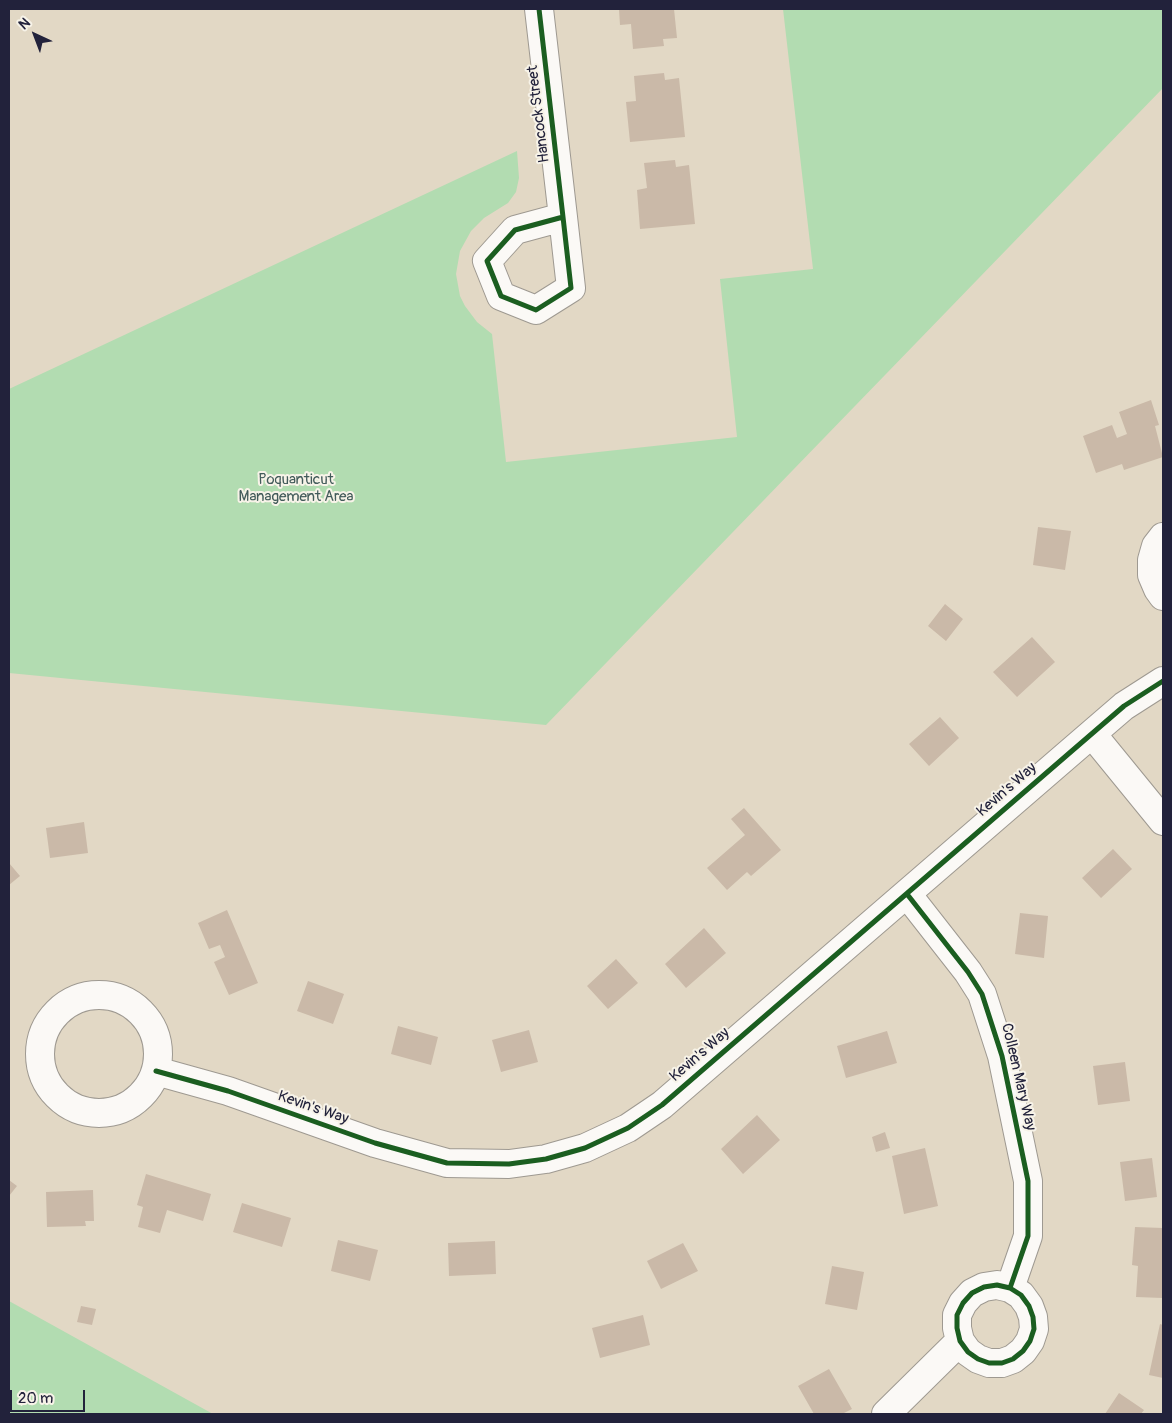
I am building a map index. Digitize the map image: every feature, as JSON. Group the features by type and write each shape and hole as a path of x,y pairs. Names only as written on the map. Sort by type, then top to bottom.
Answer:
{"street":[{"name":"Hancock Street","path":"540,9 563,217"},
{"path":"1163,537 1156,546 1152,560 1152,575 1163,596"},
{"name":"Kevin's Way","path":"156,1071 228,1091 383,1146 447,1162 509,1164 546,1159 585,1148 628,1128 662,1105 1124,706 1163,681"},
{"path":"1092,734 1163,821"},
{"name":"Colleen Mary Way","path":"907,894 968,972 982,994 1002,1056 1028,1181 1030,1204 1028,1236 1010,1288"},
{"path":"91,995 110,996 128,1002 143,1015 154,1032 158,1051 156,1071 148,1088 134,1103 116,1111 96,1114 76,1110 59,1099 47,1084 40,1065 40,1046 46,1028 57,1012 72,1001 91,995"},
{"path":"997,1285 1010,1288 1021,1295 1029,1306 1033,1317 1034,1329 1030,1341 1023,1351 1013,1359 1002,1363 989,1363 978,1359 968,1352 960,1341 957,1328 958,1315 963,1303 972,1293 984,1287 997,1285"},
{"path":"886,1414 960,1341"}],"green space":[{"name":"Poquanticut Management Area","path":"783,9 1163,9 1163,88 546,725 9,673 9,389 517,151 519,178 516,192 508,203 484,218 471,231 460,251 456,274 460,296 465,306 477,322 492,334 506,462 737,437 720,279 813,269"},
{"path":"9,1301 213,1414 9,1414"}],"building":[{"path":"619,9 674,9 677,38 663,39 664,46 633,49 631,24 620,25"},
{"path":"664,73 665,80 679,78 685,137 630,142 626,102 636,101 634,76"},
{"path":"675,160 676,167 689,165 695,224 640,229 637,190 647,188 644,163"},
{"path":"1151,400 1159,425 1155,426 1163,457 1124,470 1122,464 1096,473 1083,436 1112,425 1117,438 1127,434 1119,412"},
{"path":"1038,527 1071,531 1065,570 1033,565"},
{"path":"945,604 963,619 946,641 928,626"},
{"path":"1032,637 1055,662 1017,697 993,672"},
{"path":"940,717 959,738 929,766 909,744"},
{"path":"744,808 781,850 751,876 747,872 727,890 707,868 745,835 731,819"},
{"path":"84,822 88,853 50,858 46,828"},
{"path":"1113,849 1132,869 1101,898 1082,878"},
{"path":"9,863 20,876 9,885"},
{"path":"227,910 258,983 229,995 214,962 225,957 220,945 209,949 198,923"},
{"path":"1020,913 1048,916 1044,958 1015,954"},
{"path":"704,928 726,953 686,988 665,964"},
{"path":"616,959 638,983 608,1009 587,986"},
{"path":"308,981 344,994 333,1024 297,1011"},
{"path":"398,1026 438,1037 431,1065 391,1054"},
{"path":"529,1030 538,1062 501,1072 492,1040"},
{"path":"887,1031 897,1063 846,1078 837,1046"},
{"path":"1125,1062 1130,1101 1098,1105 1093,1066"},
{"path":"757,1115 780,1140 743,1174 721,1149"},
{"path":"885,1132 890,1148 876,1152 872,1137"},
{"path":"925,1148 938,1206 904,1214 892,1156"},
{"path":"1152,1158 1157,1197 1125,1201 1120,1162"},
{"path":"146,1174 211,1194 203,1221 167,1210 160,1233 138,1227 143,1207 137,1205"},
{"path":"9,1180 17,1186 9,1196"},
{"path":"93,1190 94,1221 85,1221 86,1226 47,1227 46,1192"},
{"path":"242,1203 291,1218 282,1247 233,1232"},
{"path":"1135,1227 1163,1228 1163,1298 1136,1297 1138,1266 1132,1265"},
{"path":"338,1240 378,1250 370,1281 331,1271"},
{"path":"495,1241 496,1274 449,1276 448,1243"},
{"path":"683,1243 698,1271 661,1289 647,1261"},
{"path":"832,1266 864,1272 857,1310 825,1304"},
{"path":"81,1306 96,1309 92,1325 77,1322"},
{"path":"643,1315 650,1345 600,1358 592,1328"},
{"path":"1160,1324 1163,1325 1163,1378 1149,1375"},
{"path":"829,1369 852,1409 842,1414 814,1414 798,1386"},
{"path":"1119,1393 1144,1410 1141,1414 1105,1414"}],"cycle path":[{"path":"539,9 563,217 571,288 536,310 501,296 487,261 515,230 563,217"},
{"path":"156,1071 228,1091 375,1143 447,1163 509,1164 546,1159 585,1148 628,1128 662,1105 1124,706 1163,681"},
{"path":"907,894 968,972 982,994 1002,1056 1028,1181 1028,1236 1010,1288 1021,1295 1029,1306 1033,1317 1034,1329 1030,1341 1023,1351 1013,1359 1002,1363 989,1363 978,1359 968,1352 960,1341 957,1315 963,1303 972,1293 984,1287 997,1285 1010,1288"}]}
